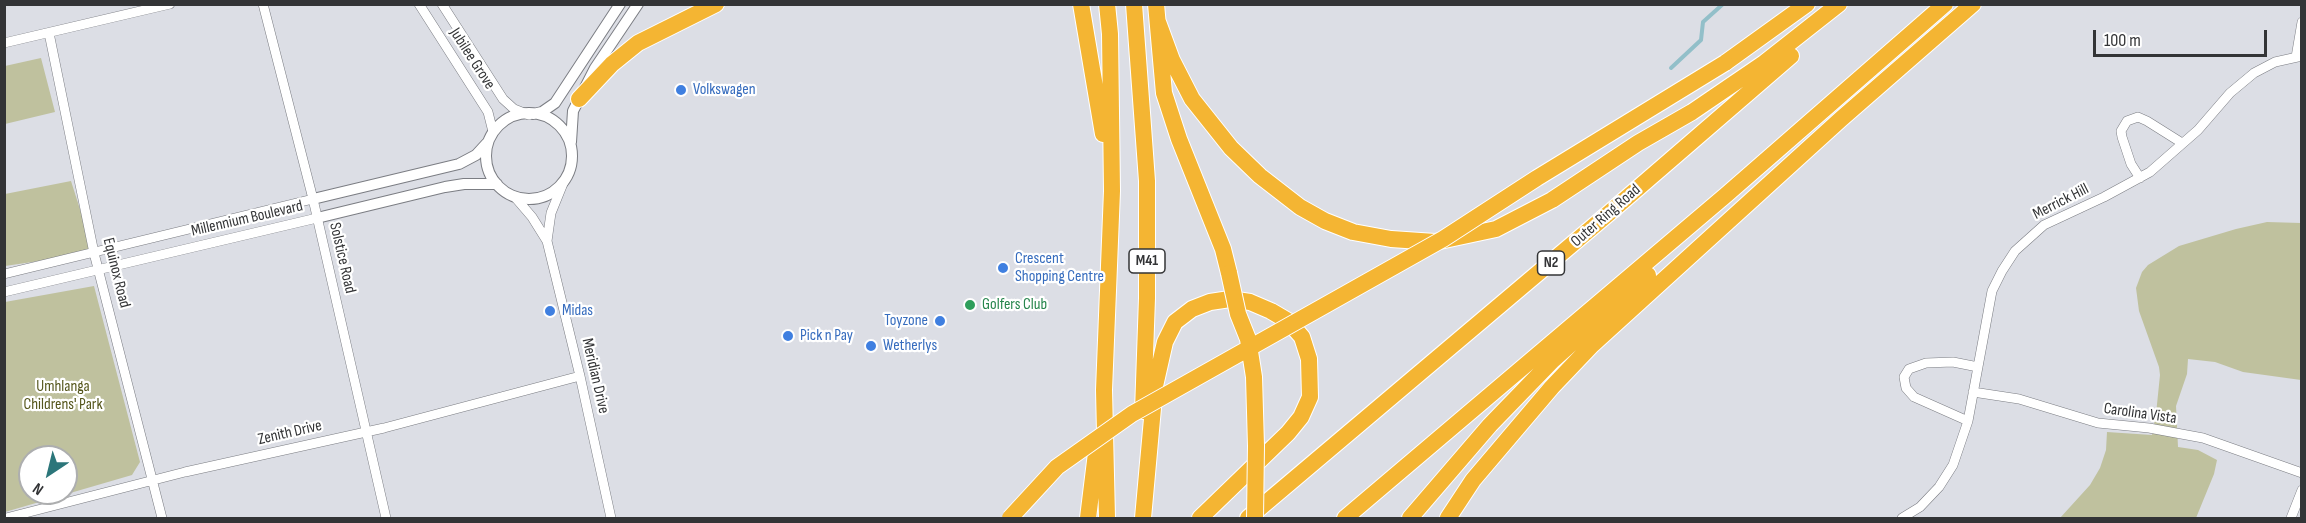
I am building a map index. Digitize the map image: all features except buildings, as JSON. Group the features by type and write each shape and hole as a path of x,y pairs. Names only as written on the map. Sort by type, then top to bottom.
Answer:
{"highway":[{"path":"579,99 612,63 638,43 716,4"},
{"path":"1081,4 1112,191"},
{"name":"M41","path":"1107,4 1110,34 1112,191 1104,390 1107,519"},
{"name":"M41","path":"1134,4 1147,181 1142,519"},
{"path":"1156,4 1164,93 1179,139 1223,249 1238,314 1248,339 1254,377 1256,446 1254,519"},
{"path":"1010,519 1057,467 1132,414 1443,239 1537,178 1725,63 1807,4"},
{"path":"1158,22 1192,99 1231,148 1260,176 1300,207 1325,221 1353,232 1391,239 1435,242 1496,229 1552,200 1638,143 1692,112 1764,63 1839,4"},
{"name":"Outer Ring Road","path":"1248,519 1853,4"},
{"path":"1345,519 1945,4"},
{"path":"1410,519 1490,425 1553,360 1850,99 1952,4"},
{"path":"1448,519 1473,480 1552,387 1592,345 1841,119 1973,4"},
{"path":"1142,519 1155,386 1165,342 1175,322 1192,309 1210,302 1230,299 1250,302 1271,310 1288,321 1302,338 1309,359 1310,397 1300,417 1288,433 1200,519"},
{"path":"1088,519 1104,390"}],"street":[{"path":"4,43 170,4"},
{"name":"Solstice Road","path":"263,4 318,218 386,519"},
{"name":"Jubilee Grove","path":"419,4 488,112 491,137"},
{"name":"Jubilee Grove","path":"442,4 503,99 514,109 531,114"},
{"path":"491,137 486,154 487,166 497,184 514,196 525,199 540,198 554,192 564,181 571,166 571,120 579,99 595,68 638,4"},
{"name":"Millennium Boulevard","path":"4,274 459,164 476,155 512,117 542,112 555,103 619,6"},
{"name":"Merrick Hill","path":"1902,519 1920,507 1940,487 1953,465 1968,421 1992,291 2015,251 2044,225 2140,178 2170,156 2198,130 2230,93 2254,73 2275,62 2299,56 2301,22"},
{"name":"Equinox Road","path":"49,33 94,253 162,519"},
{"path":"531,114 555,123 566,134 571,149"},
{"path":"2140,178 2131,164 2122,137 2121,131 2127,121 2138,117 2182,143"},
{"name":"Meridian Drive","path":"547,241 551,213 564,181"},
{"name":"Millennium Boulevard","path":"4,292 445,187 464,184 497,184"},
{"name":"Meridian Drive","path":"514,196 532,217 547,241 580,376 611,519"},
{"path":"1968,421 1914,397 1906,388 1904,377 1909,369 1926,363 1953,362 1978,367"},
{"name":"Zenith Drive","path":"6,519 152,480 366,432 580,376"},
{"name":"Carolina Vista","path":"1973,392 2019,399 2098,423 2149,428 2203,438 2301,473"},
{"path":"2291,519 2301,490"}],"green space":[{"path":"41,58 55,112 5,124 5,66"},
{"path":"71,181 94,253 5,266 5,194"},
{"path":"2267,222 2301,223 2301,380 2243,372 2215,362 2188,359 2187,374 2176,406 2178,447 2198,450 2217,460 2214,474 2196,518 2060,518 2090,485 2100,468 2106,450 2107,432 2152,435 2160,375 2139,311 2136,288 2142,272 2148,265 2179,246"},
{"name":"Umhlanga Childrens' Park","path":"94,286 140,462 132,475 78,491 78,445 18,445 18,505 29,505 5,512 5,302"}],"waterway":[{"path":"1671,68 1701,40 1703,22 1723,4"}],"place":[{"name":"Volkswagen","path":"681,90"},
{"name":"Crescent Shopping Centre","path":"1003,268"},
{"name":"Golfers Club","path":"970,305"},
{"name":"Midas","path":"550,311"},
{"name":"Toyzone","path":"940,321"},
{"name":"Pick n Pay","path":"788,336"},
{"name":"Wetherlys","path":"871,346"}]}
